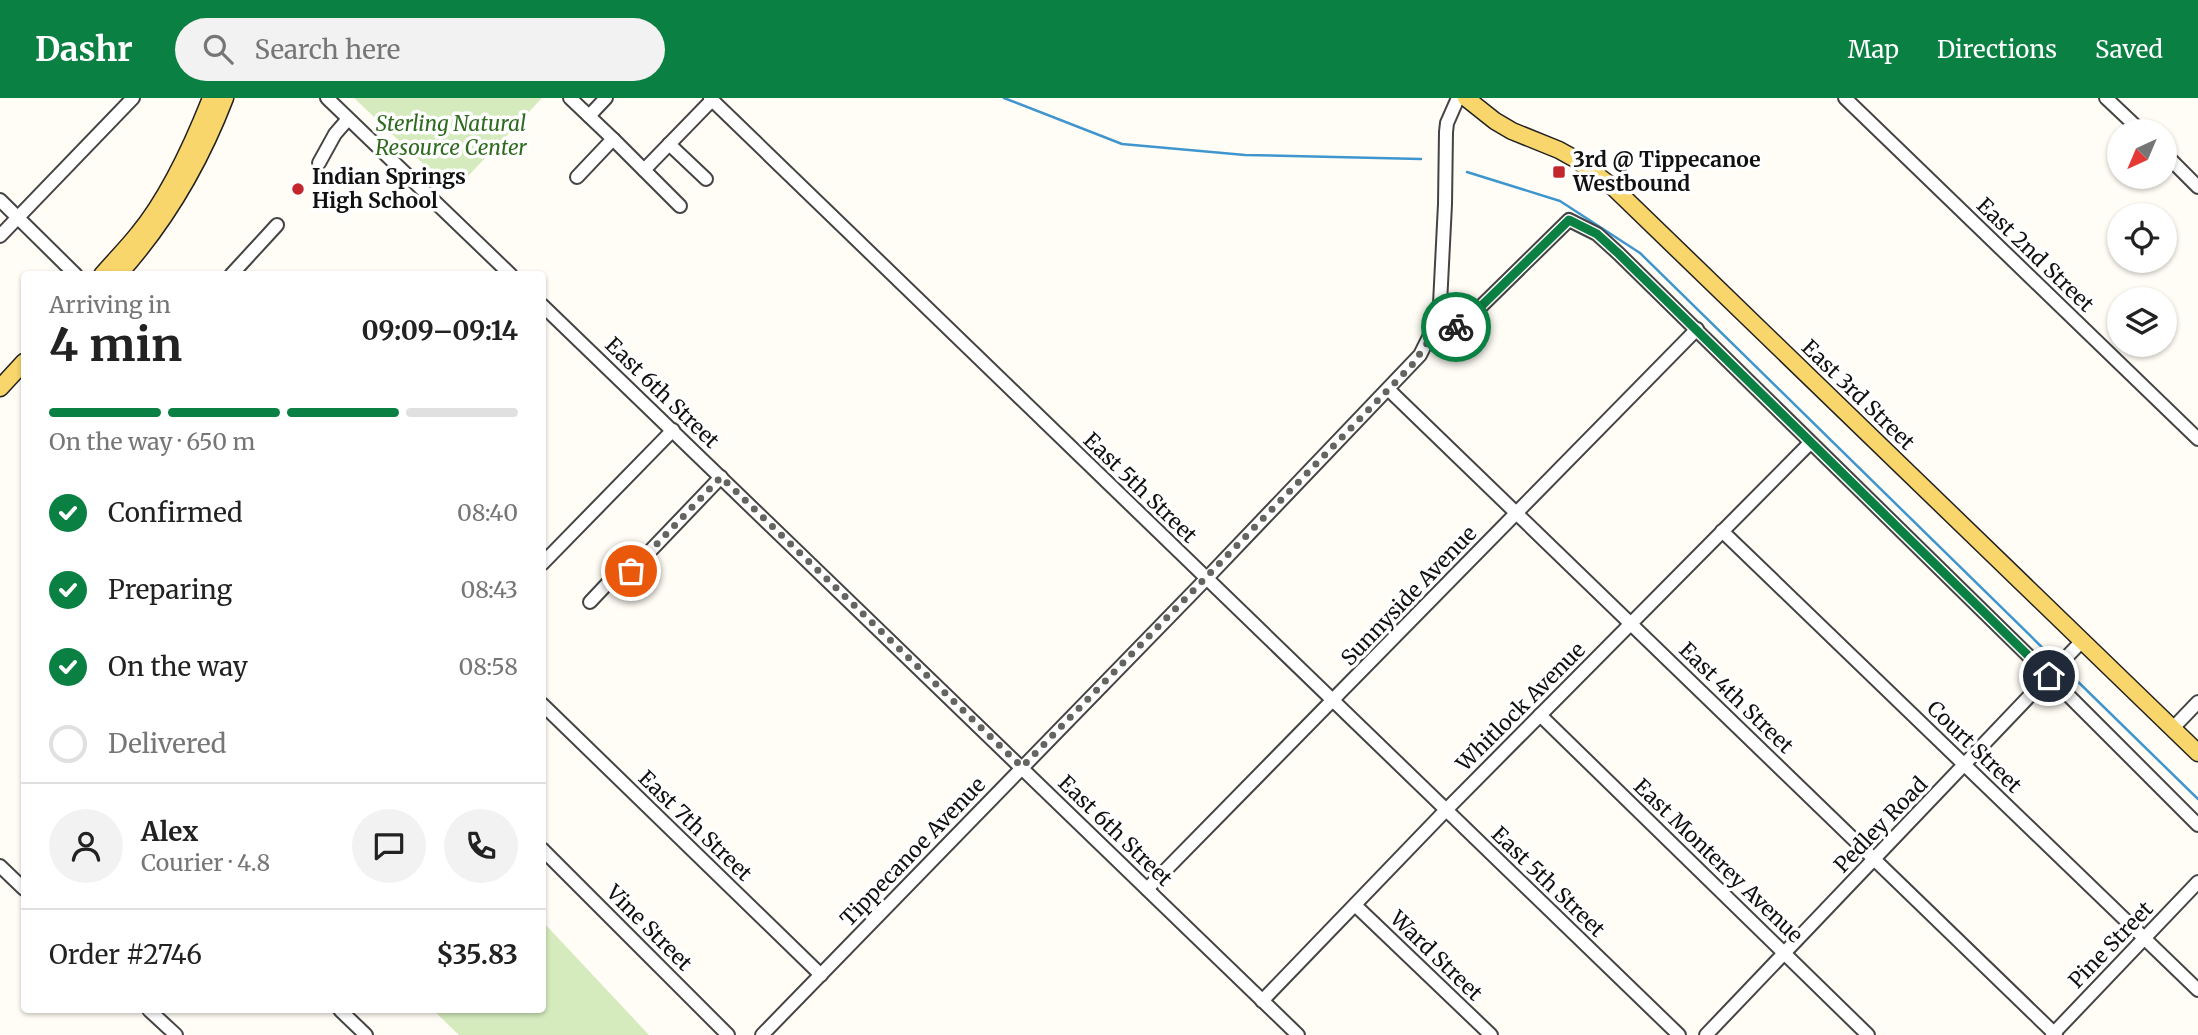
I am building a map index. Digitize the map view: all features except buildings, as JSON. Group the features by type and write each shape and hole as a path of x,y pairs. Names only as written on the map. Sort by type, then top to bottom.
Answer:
{"main road":[{"path":"106,271 140,232 163,195 184,159 211,98"},
{"path":"121,271 155,228 196,166 225,98"},
{"name":"East 3rd Street","path":"1466,98 1512,131 1577,160 1614,188 2198,753"},
{"path":"0,388 21,365"}],"street":[{"path":"0,236 133,98"},
{"path":"327,98 507,271"},
{"path":"570,98 680,206"},
{"path":"589,116 606,98"},
{"name":"Tippecanoe Avenue","path":"762,1035 1420,355 1435,325 1440,303 1446,132 1458,98"},
{"name":"East 2nd Street","path":"1845,98 2198,439"},
{"path":"2106,98 2128,119"},
{"path":"644,170 711,99"},
{"name":"East 5th Street","path":"711,99 1679,1035"},
{"path":"319,163 335,134 348,119"},
{"path":"577,177 613,139"},
{"path":"669,144 706,179"},
{"path":"2177,166 2198,187"},
{"path":"0,200 72,271"},
{"path":"1435,325 1452,328 1462,325 1569,220 1597,234 1697,329 2198,825"},
{"path":"235,271 277,225"},
{"name":"East 6th Street","path":"546,309 1298,1035"},
{"name":"Sunnyside Avenue","path":"1147,889 1697,329"},
{"name":"East 4th Street","path":"1389,390 2054,1034"},
{"path":"546,560 673,430"},
{"name":"Whitlock Avenue","path":"1262,1001 1446,810 1810,443"},
{"path":"590,602 625,565 631,571 721,477"},
{"name":"Court Street","path":"1722,531 2198,990"},
{"name":"Pedley Road","path":"1706,1035 2082,641"},
{"path":"2173,728 2198,702"},
{"name":"East 7th Street","path":"546,708 821,975"},
{"name":"East Monterey Avenue","path":"1540,715 1868,1035"},
{"name":"Vine Street","path":"546,853 728,1035"},
{"path":"0,866 21,886"},
{"name":"Pine Street","path":"2054,1034 2198,882"},
{"name":"Ward Street","path":"1355,905 1491,1035"},
{"path":"152,1013 176,1035"},
{"path":"343,1013 366,1035"}],"green space":[{"name":"Sterling Natural Resource Center","path":"354,98 542,98 453,192"},
{"path":"546,925 649,1035 459,1035 436,1013 546,1013"}],"waterway":[{"path":"1004,98 1122,144 1245,155 1421,159"},
{"path":"1467,172 1560,201 1640,253 2053,658"},
{"path":"2068,672 2198,799"}],"way so far":[{"path":"631,571 721,477 1022,767 1412,365 1428,342 1435,325 1456,327"}],"place":[{"name":"3rd @ Tippecanoe Westbound","path":"1559,172"},
{"name":"Indian Springs High School","path":"298,189"}],"route":[{"path":"1456,327 1462,325 1569,220 1597,234 2049,676"}]}
